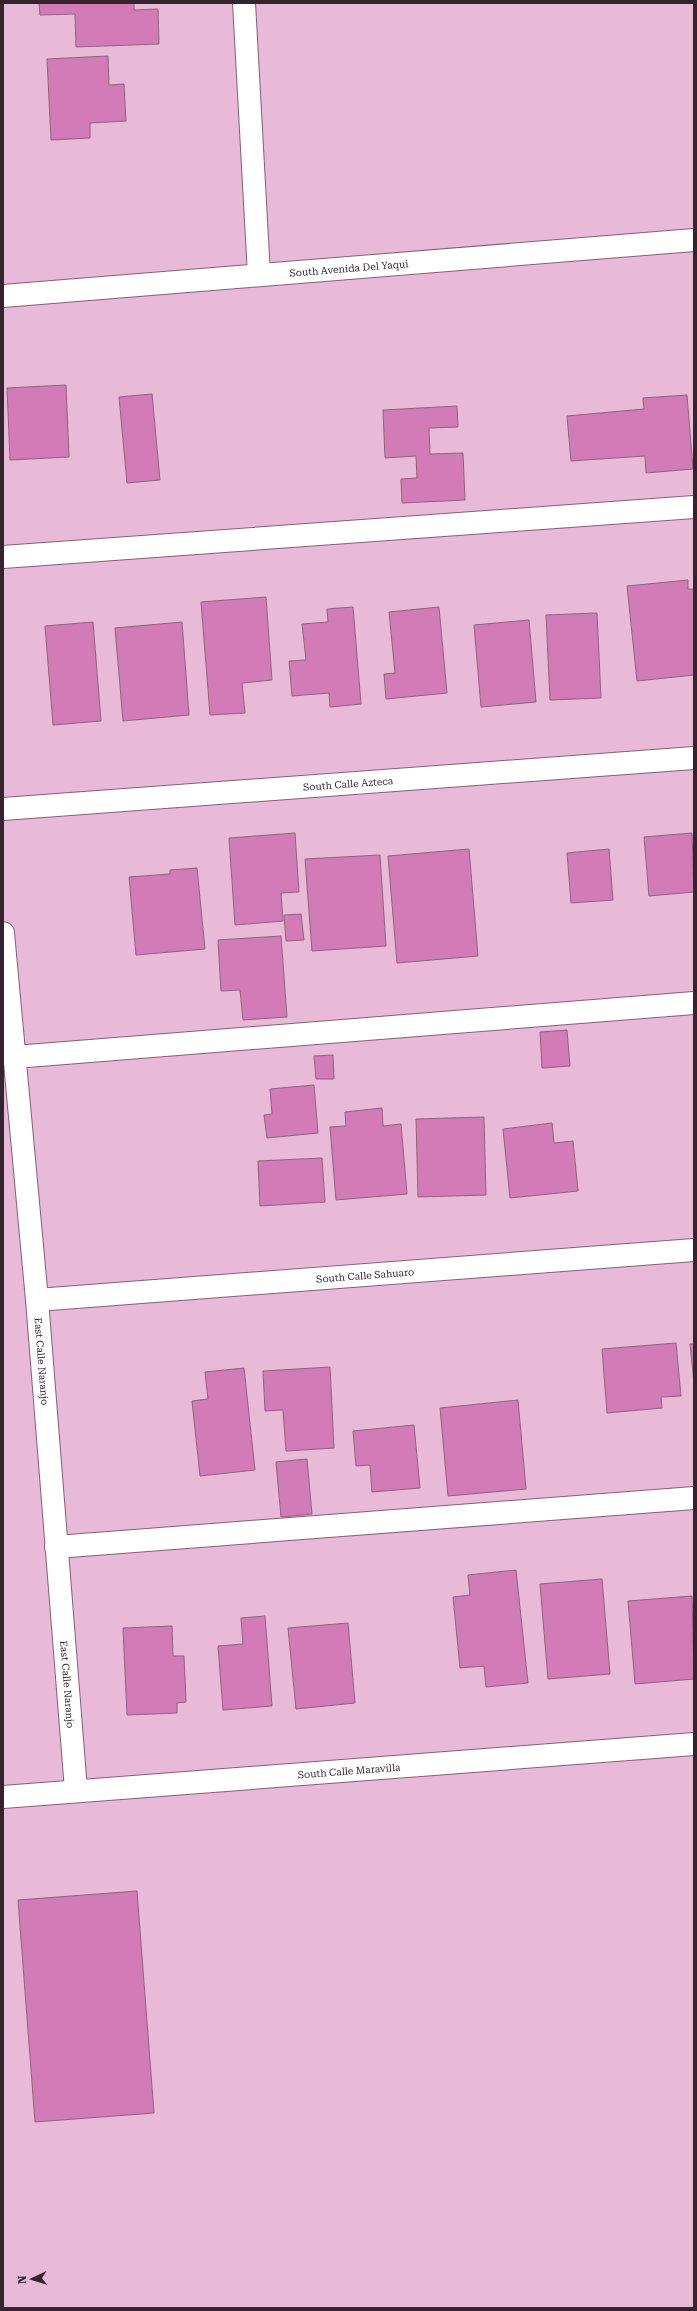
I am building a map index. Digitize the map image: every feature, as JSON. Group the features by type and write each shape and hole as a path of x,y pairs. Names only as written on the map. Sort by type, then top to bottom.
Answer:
{"street":[{"path":"244,3 259,275"},
{"name":"South Avenida Del Yaqui","path":"3,296 694,240"},
{"path":"3,557 694,507"},
{"name":"South Calle Azteca","path":"3,809 694,758"},
{"name":"East Calle Naranjo","path":"3,933 37,1300 76,1790"},
{"path":"15,1057 694,1003"},
{"name":"South Calle Sahuaro","path":"37,1300 694,1250"},
{"path":"56,1547 694,1498"},
{"name":"South Calle Maravilla","path":"3,1797 76,1790 694,1744"}],"building":[{"path":"39,3 134,3 134,10 158,9 159,44 76,47 75,14 40,15"},
{"path":"108,56 109,85 124,84 126,121 90,123 90,138 51,140 47,59"},
{"path":"66,385 69,457 10,460 7,388"},
{"path":"152,394 160,480 127,483 119,397"},
{"path":"687,395 693,469 646,473 645,456 571,461 567,416 644,409 643,398"},
{"path":"457,406 458,427 429,428 430,454 463,453 465,500 402,503 401,479 417,478 416,456 385,458 383,410"},
{"path":"688,580 688,589 694,589 694,675 637,681 627,586"},
{"path":"266,597 272,680 242,683 245,713 210,715 201,602"},
{"path":"353,607 361,704 330,707 329,693 292,696 289,661 306,660 302,624 328,622 327,609"},
{"path":"439,607 447,693 386,699 384,674 395,673 389,612"},
{"path":"597,613 601,698 550,700 546,615"},
{"path":"529,620 536,702 481,707 474,625"},
{"path":"93,622 101,721 53,725 45,626"},
{"path":"182,622 189,715 123,721 115,628"},
{"path":"295,833 299,892 281,893 283,921 235,925 229,838"},
{"path":"692,833 694,892 649,896 644,837"},
{"path":"469,849 478,956 397,963 388,856"},
{"path":"609,849 613,900 571,903 567,853"},
{"path":"380,855 386,946 312,951 305,859"},
{"path":"197,868 205,949 136,955 129,877 170,874 170,870"},
{"path":"301,914 304,940 286,941 284,915"},
{"path":"281,936 287,1017 243,1020 240,990 221,991 218,940"},
{"path":"567,1030 570,1066 542,1068 540,1032"},
{"path":"333,1055 334,1079 316,1079 314,1056"},
{"path":"314,1085 318,1133 267,1138 264,1115 272,1114 270,1089"},
{"path":"382,1108 383,1126 401,1124 407,1194 336,1200 330,1127 346,1126 345,1112"},
{"path":"484,1117 486,1195 418,1197 416,1119"},
{"path":"552,1123 554,1143 573,1141 578,1191 510,1198 503,1129"},
{"path":"322,1158 325,1202 260,1206 258,1161"},
{"path":"676,1343 681,1396 661,1397 662,1408 607,1413 602,1349"},
{"path":"690,1344 694,1344 694,1383"},
{"path":"330,1367 334,1448 286,1451 283,1410 265,1411 263,1371"},
{"path":"244,1368 255,1470 200,1476 192,1401 208,1399 205,1372"},
{"path":"518,1400 526,1489 448,1496 440,1408"},
{"path":"414,1425 420,1488 372,1492 370,1465 356,1466 353,1431"},
{"path":"307,1459 312,1514 281,1517 276,1462"},
{"path":"516,1570 528,1683 486,1687 484,1666 460,1668 453,1597 470,1595 468,1575"},
{"path":"602,1579 610,1674 548,1679 540,1584"},
{"path":"692,1596 694,1679 635,1684 628,1601"},
{"path":"265,1616 272,1706 223,1710 218,1646 243,1644 241,1618"},
{"path":"348,1623 355,1703 296,1709 288,1628"},
{"path":"172,1626 173,1656 184,1656 186,1702 177,1703 177,1713 127,1715 123,1628"},
{"path":"137,1891 154,2113 35,2122 18,1900"}]}
